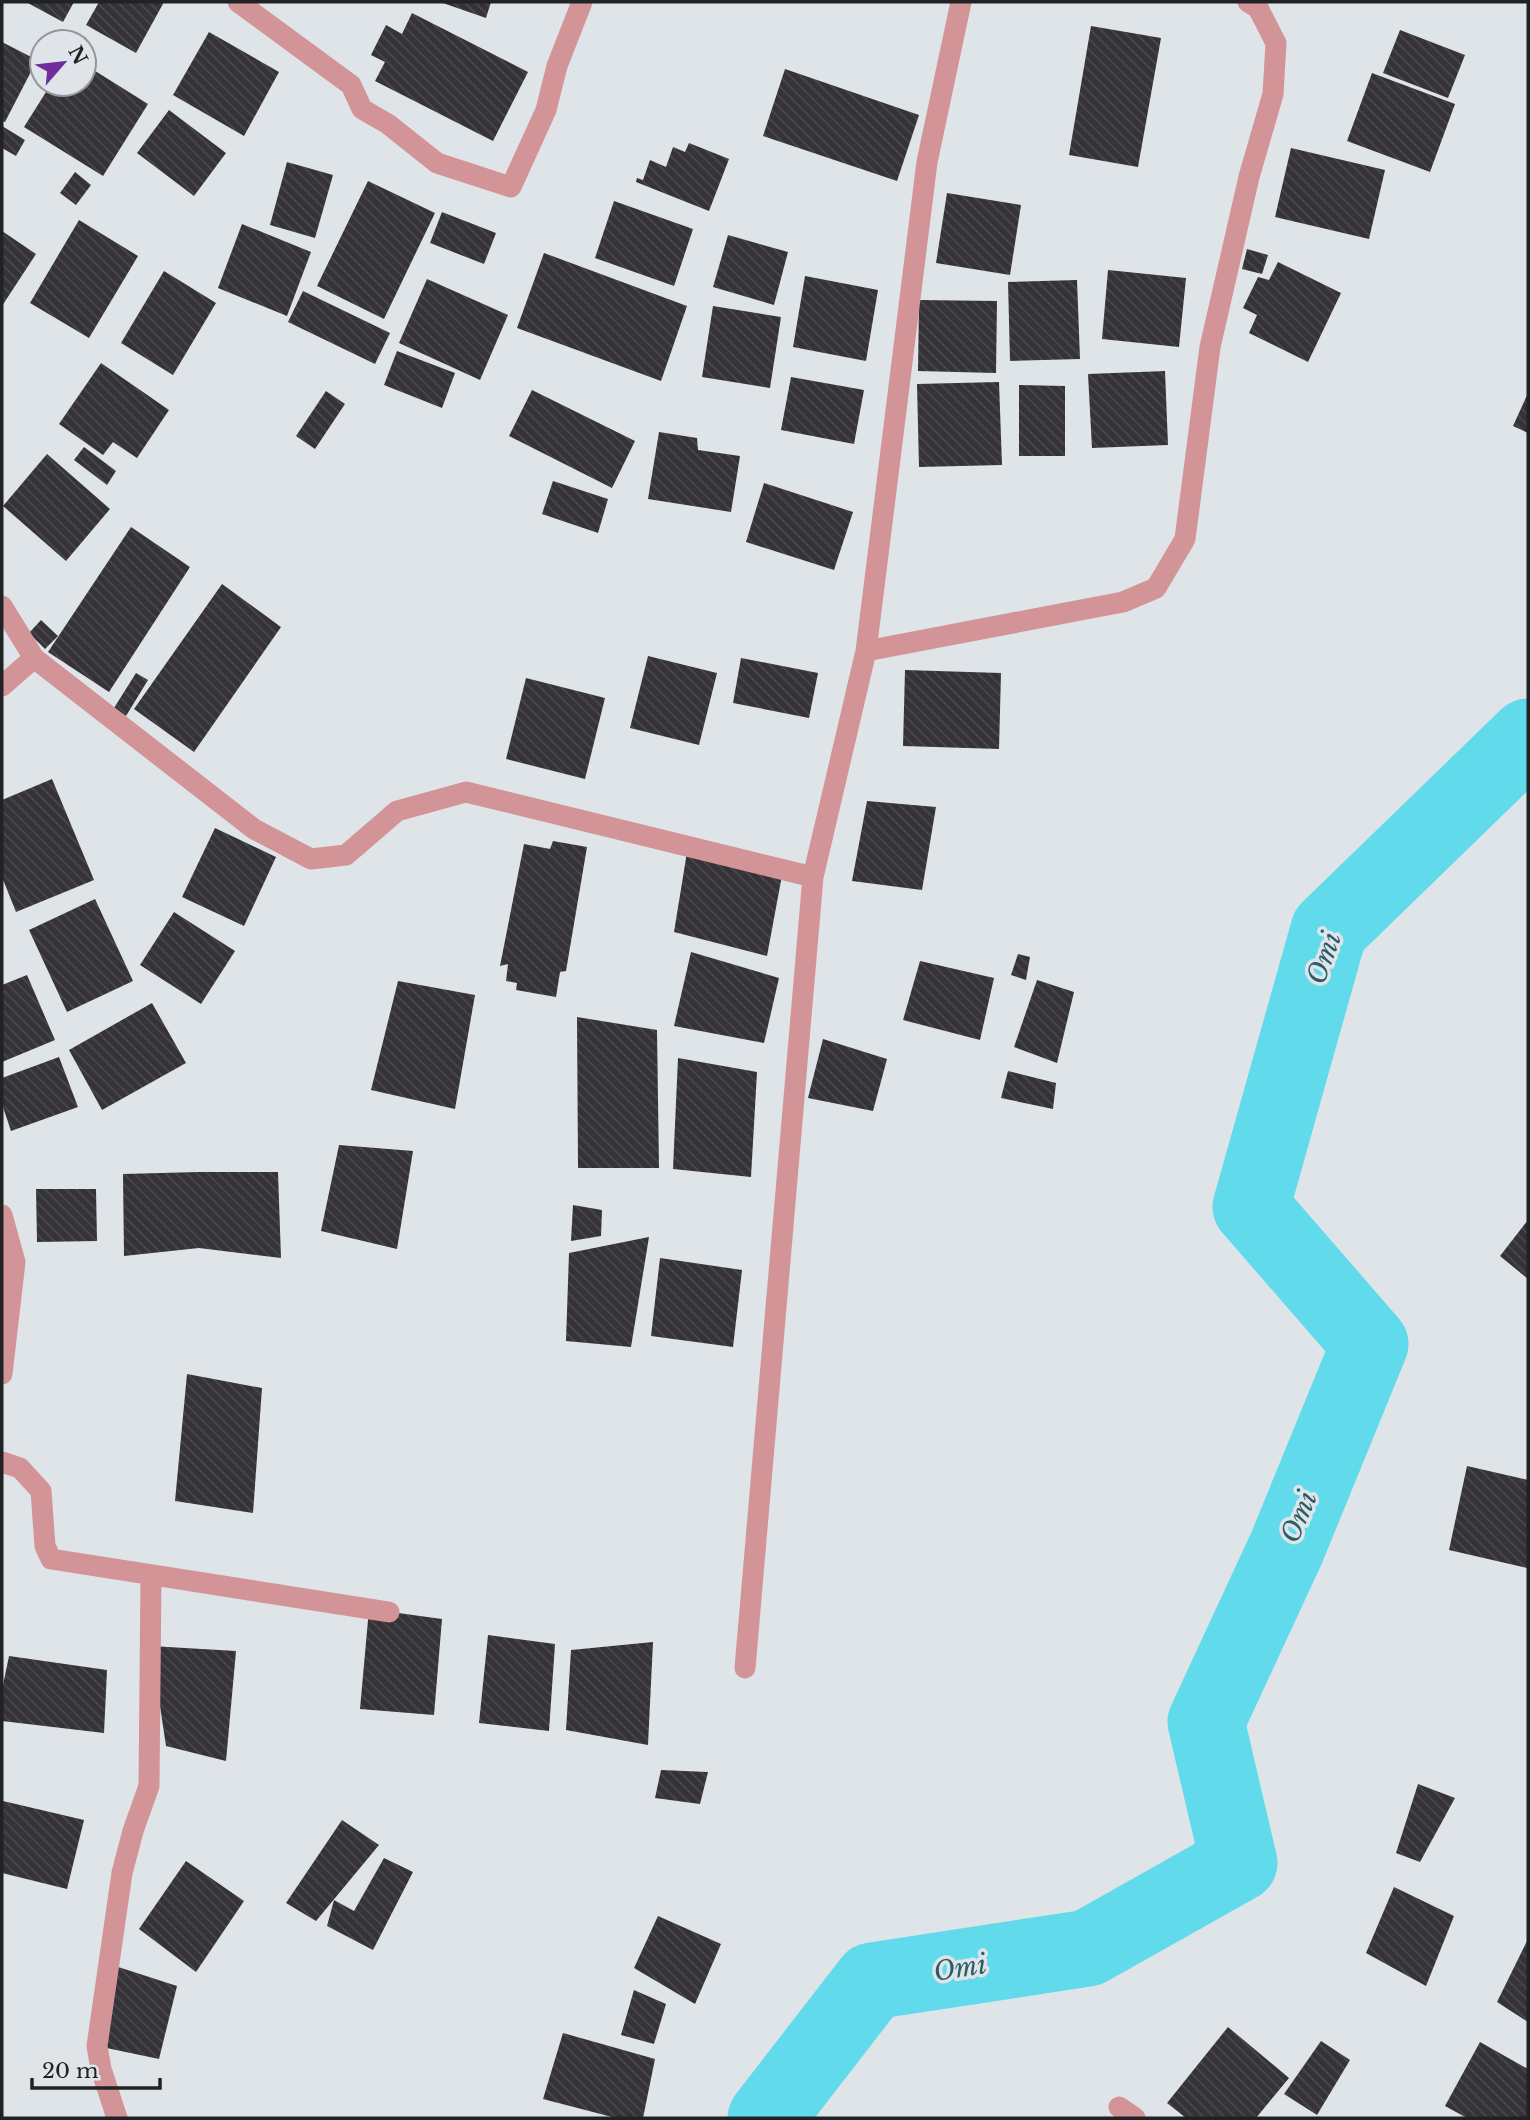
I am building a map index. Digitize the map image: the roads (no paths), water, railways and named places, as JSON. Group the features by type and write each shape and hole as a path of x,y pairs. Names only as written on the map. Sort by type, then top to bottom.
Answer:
{"street":[{"path":"238,2 351,85 362,110 388,124 437,163 510,187 546,110 557,66 582,2"},
{"path":"745,1668 813,877 866,651 927,162 961,2"},
{"path":"866,651 1124,602 1156,588 1185,539 1210,347 1249,177 1273,94 1276,43 1258,8 1248,2"},
{"path":"2,606 34,658 254,828 311,859 346,855 397,811 466,792 813,877"},
{"path":"2,687 34,658"},
{"path":"2,1215 8,1261 2,1374"},
{"path":"2,1462 20,1468 41,1491 45,1546 51,1559 389,1612"},
{"path":"117,2118 101,2069 97,2046 122,1873 149,1786 151,1576"}],"waterway":[{"name":"Omi","path":"766,2118 872,1981 1088,1948 1239,1863 1206,1722 1287,1547 1370,1344 1251,1207 1329,930 1528,737"}]}
